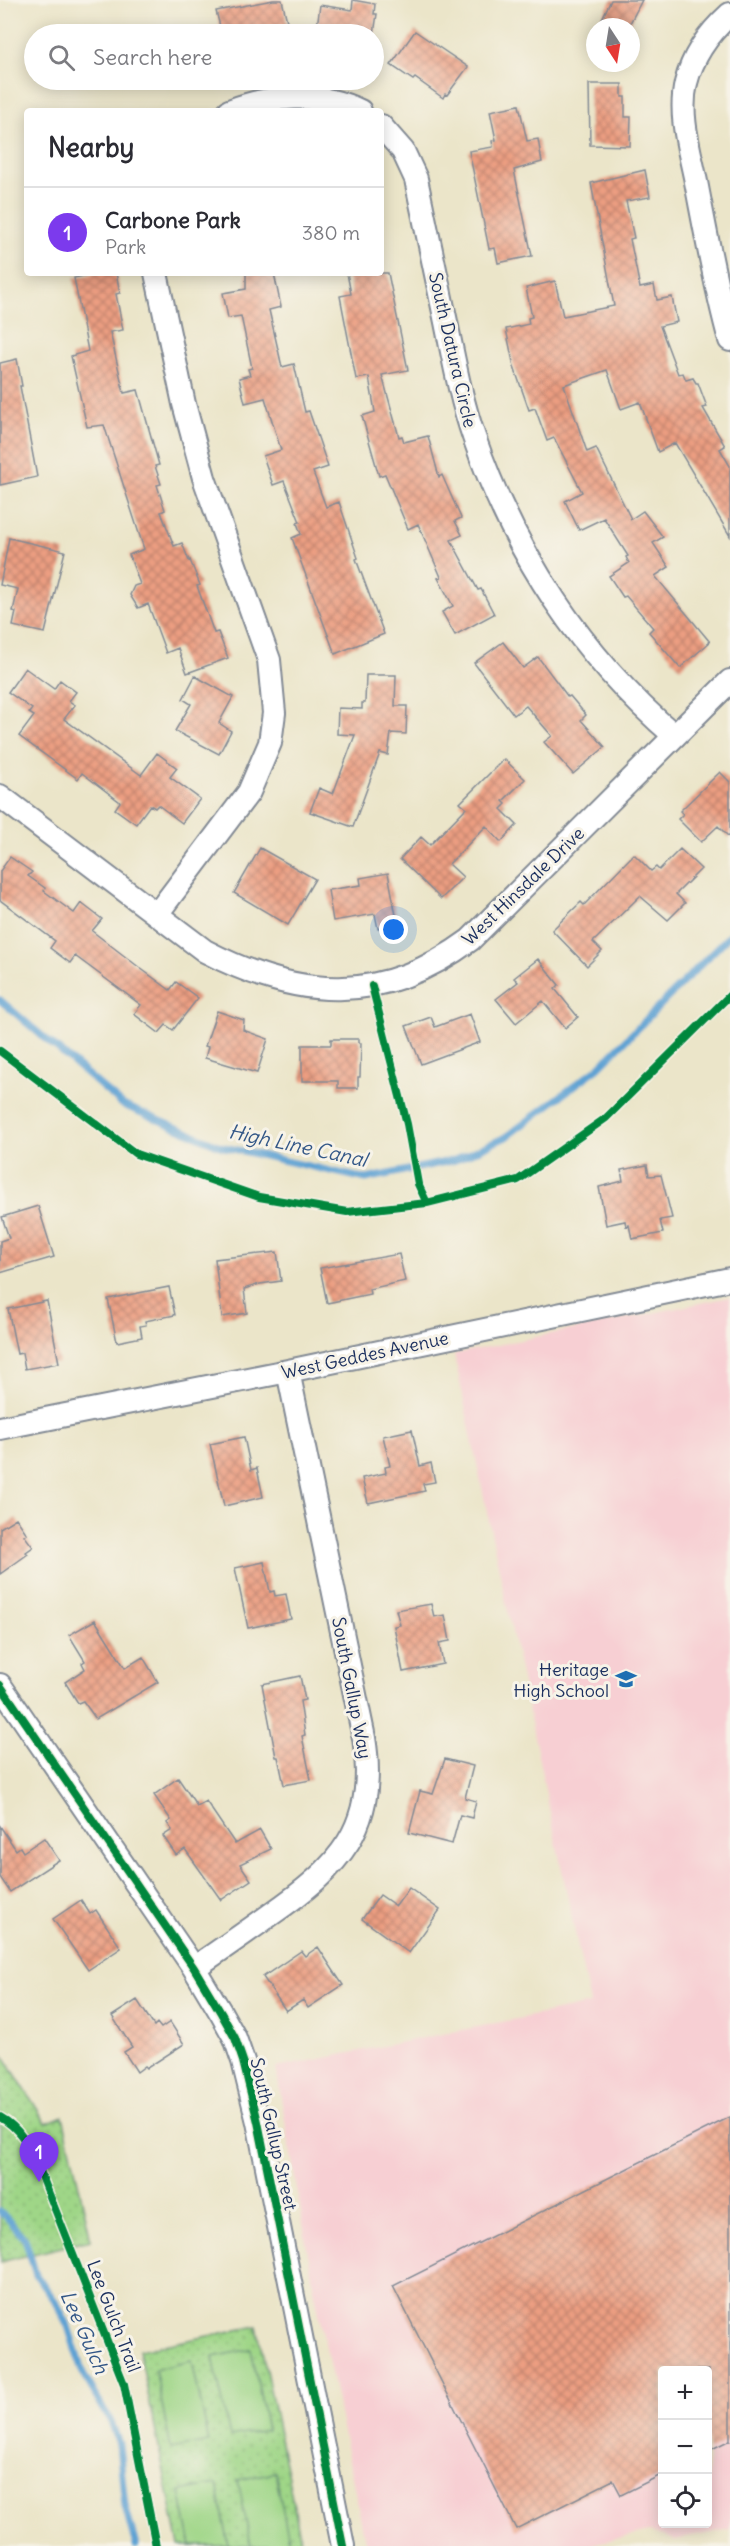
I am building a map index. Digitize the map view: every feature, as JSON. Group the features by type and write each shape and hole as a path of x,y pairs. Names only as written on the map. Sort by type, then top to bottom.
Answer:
{"street":[{"path":"730,14 716,27 696,55 686,82 683,113 718,298 730,340"},
{"path":"242,108 295,96 328,98 353,108"},
{"name":"South Datura Circle","path":"384,129 403,151 416,179 458,382 473,436 498,500 525,552 565,616 596,659 648,713 675,736"},
{"path":"157,276 184,404 204,478 270,660 274,713 270,742 249,792 157,914"},
{"name":"West Hinsdale Drive","path":"0,796 205,951 240,969 276,982 336,989 372,986 422,969 470,940 730,681"},
{"name":"West Geddes Avenue","path":"0,1428 730,1279"},
{"name":"South Gallup Way","path":"194,1968 310,1887 336,1859 355,1831 367,1789 368,1761 364,1738 288,1371"},
{"name":"South Gallup Street","path":"0,1685 194,1968 235,2038 243,2061 261,2138 344,2546"}],"shaded area":[{"name":"Heritage High School","path":"730,1297 730,2529 675,2540 650,2532 581,2546 366,2546 315,2294 276,2068 590,2004 454,1354"}],"green space":[{"path":"0,2050 46,2123 63,2116 91,2240 0,2262"},
{"path":"257,2326 302,2546 179,2546 139,2350"},
{"path":"251,2349 267,2430 230,2437 213,2357"},
{"path":"192,2361 209,2442 171,2449 155,2369"},
{"path":"275,2472 290,2546 251,2546 238,2480"},
{"path":"217,2484 229,2546 191,2546 180,2491"}],"building":[{"path":"282,0 288,24 219,24 216,11"},
{"path":"353,0 375,4 376,24 317,24 320,5 352,10"},
{"path":"611,0 642,0 633,18 602,18"},
{"path":"415,31 468,67 443,98 415,78 413,80 391,65"},
{"path":"589,84 622,84 622,97 625,97 625,117 631,117 630,146 590,145"},
{"path":"519,105 527,141 538,139 542,162 514,170 532,256 498,263 495,248 489,249 469,151 493,147 492,141 496,140 490,111"},
{"path":"645,170 650,197 626,201 634,238 630,239 640,288 654,285 657,300 672,297 677,322 660,326 678,374 683,373 686,380 693,378 698,383 707,407 703,408 725,446 720,449 730,466 730,536 675,443 658,452 640,402 621,409 607,370 564,385 587,452 596,448 631,519 643,511 663,537 653,543 669,567 655,576 710,642 680,668 649,632 653,628 626,596 623,597 609,576 629,563 626,557 628,556 604,518 579,530 565,501 582,492 554,438 547,441 535,408 529,410 514,367 506,329 529,324 528,318 532,317 526,288 555,281 563,316 614,306 591,183"},
{"path":"384,273 388,273 408,370 382,375 399,437 402,436 404,442 428,436 439,477 442,475 461,518 455,521 462,535 451,540 494,614 455,635 442,612 453,606 438,578 441,577 418,524 408,529 385,474 379,476 362,416 375,412 369,377 356,379 340,296 351,294 348,276 384,276"},
{"path":"117,276 120,293 116,294 123,330 110,332 124,393 138,390 159,465 155,466 161,484 157,485 165,510 161,512 174,546 182,543 190,560 214,633 218,632 228,658 187,673 178,648 166,653 148,604 138,608 130,595 134,586 140,584 129,555 144,549 104,425 87,427 71,356 88,351 74,278"},
{"path":"246,276 275,276 281,307 269,310 282,367 294,364 305,412 309,411 328,467 313,472 326,507 339,502 358,558 356,559 384,634 335,654 292,538 301,534 297,523 300,522 284,481 273,485 263,456 281,450 265,398 245,403 239,378 250,375 248,369 252,368 241,316 228,318 223,293 246,289"},
{"path":"17,359 37,477 0,485 0,363"},
{"path":"9,538 65,551 45,633 13,626 16,612 13,611 18,589 0,585"},
{"path":"503,642 523,668 538,657 568,697 570,696 586,715 581,720 605,747 573,774 544,742 552,736 526,706 514,715 474,663"},
{"path":"25,668 54,689 60,680 76,692 69,701 75,705 64,719 141,775 157,753 177,768 170,777 200,799 182,823 158,805 155,808 150,805 136,824 115,809 120,802 82,773 78,779 19,736 34,716 29,713 32,709 8,692"},
{"path":"366,675 396,675 395,706 407,706 406,734 391,733 388,755 380,753 353,827 310,812 319,788 333,794 355,735 337,734 338,708 362,709 362,703 365,703"},
{"path":"195,676 233,697 219,723 231,731 219,754 175,731 191,704 183,699"},
{"path":"504,759 525,779 503,801 506,804 501,809 517,825 501,842 486,826 449,864 463,877 441,899 400,859 421,837 430,845 466,808 460,803"},
{"path":"720,772 730,782 730,838 718,826 701,842 678,819 683,814 680,811"},
{"path":"260,848 315,879 288,925 234,893"},
{"path":"680,849 701,869 676,894 685,903 668,920 640,896 593,942 602,951 587,966 552,930 581,902 584,905 634,854 651,871 656,867 659,870"},
{"path":"10,857 32,872 28,876 45,888 44,891 74,913 81,903 102,919 92,931 140,968 170,990 176,982 198,998 173,1030 166,1025 159,1033 134,1014 141,1005 75,956 70,963 50,948 55,941 0,900 0,871"},
{"path":"388,873 398,926 378,929 375,914 333,921 328,890 361,885 360,878"},
{"path":"538,959 559,985 555,989 578,1017 565,1028 543,1001 516,1023 496,999 518,982 514,978"},
{"path":"217,1011 244,1020 243,1030 268,1039 257,1073 205,1058 208,1047 205,1046"},
{"path":"470,1014 480,1042 421,1064 406,1026 431,1017 435,1027"},
{"path":"331,1039 359,1039 361,1043 358,1088 338,1088 338,1081 302,1081 302,1045 331,1045"},
{"path":"647,1165 649,1176 661,1175 672,1218 660,1220 663,1233 632,1239 629,1225 626,1226 625,1221 606,1225 599,1187 623,1181 621,1170"},
{"path":"38,1206 54,1257 0,1273 0,1241 9,1238 2,1217"},
{"path":"277,1252 281,1281 244,1289 247,1313 222,1317 215,1259"},
{"path":"399,1254 405,1281 369,1289 370,1294 327,1303 320,1268"},
{"path":"169,1287 175,1315 145,1321 146,1325 140,1326 142,1337 117,1342 108,1299"},
{"path":"47,1301 59,1363 25,1369 22,1353 17,1354 8,1309"},
{"path":"412,1430 420,1466 431,1463 435,1482 423,1484 425,1491 368,1503 362,1478 386,1473 385,1467 390,1466 383,1436"},
{"path":"244,1437 251,1470 257,1468 263,1497 224,1506 210,1444"},
{"path":"16,1518 33,1547 26,1552 28,1554 0,1574 0,1528"},
{"path":"264,1562 270,1592 274,1591 275,1596 286,1594 291,1619 248,1628 235,1568"},
{"path":"431,1604 434,1617 445,1615 450,1641 439,1643 443,1664 403,1672 394,1626 400,1625 396,1610"},
{"path":"95,1620 125,1668 143,1657 158,1682 96,1719 83,1701 78,1703 65,1682 85,1669 82,1663 85,1661 69,1635"},
{"path":"300,1676 305,1700 300,1701 305,1735 302,1736 311,1780 284,1785 278,1757 276,1757 262,1684"},
{"path":"445,1759 473,1766 465,1798 476,1801 472,1818 460,1815 452,1844 409,1833 420,1791 433,1794"},
{"path":"178,1778 197,1806 206,1801 235,1844 260,1830 271,1849 240,1864 251,1880 221,1900 185,1849 176,1855 163,1836 172,1830 167,1823 171,1820 154,1795"},
{"path":"0,1826 16,1850 20,1847 23,1852 44,1838 59,1860 10,1892 0,1877"},
{"path":"409,1888 440,1910 409,1953 362,1919 380,1895 396,1906"},
{"path":"81,1900 90,1914 96,1910 121,1948 88,1970 53,1919"},
{"path":"318,1947 343,1985 308,2008 303,2000 286,2011 263,1977 301,1951 305,1956"},
{"path":"137,2000 154,2026 157,2023 161,2028 170,2022 184,2044 137,2072 124,2052 132,2047 112,2016"},
{"path":"730,2117 730,2440 712,2449 712,2366 658,2366 658,2476 621,2495 613,2480 516,2529 393,2286"}],"waterway":[{"name":"High Line Canal","path":"0,1000 123,1105 220,1146 366,1179 455,1160 506,1137 598,1068 730,935"},
{"name":"Lee Gulch","path":"0,2211 25,2239 36,2275 56,2302 67,2323 82,2371 112,2424 119,2444 125,2506 136,2546"}],"cycle path":[{"path":"372,986 407,1124 418,1184 427,1203"},
{"path":"0,1051 136,1154 259,1197 347,1212 427,1203 518,1180 606,1118 730,995"},
{"path":"0,1685 194,1968 235,2038 258,2122 343,2546"},
{"name":"Lee Gulch Trail","path":"0,2117 19,2132 38,2166 124,2384 156,2546"}],"place":[{"name":"Heritage High School","path":"626,1679"},
{"name":"Carbone Park","path":"39,2182"}]}
